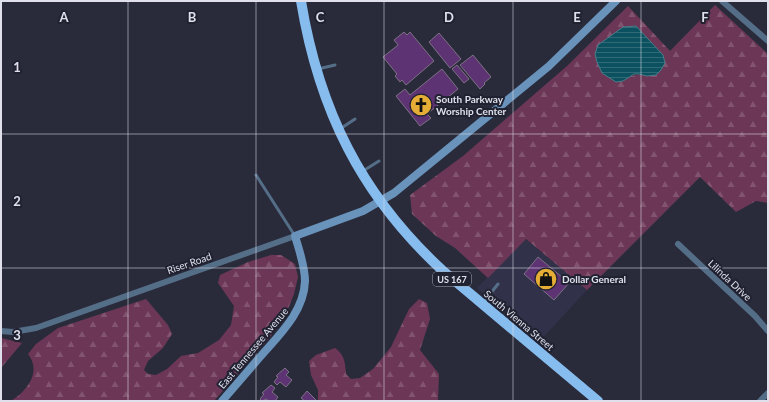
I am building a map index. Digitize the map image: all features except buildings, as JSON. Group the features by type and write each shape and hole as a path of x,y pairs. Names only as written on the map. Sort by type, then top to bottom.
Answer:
{"highway":[{"name":"South Vienna Street","path":"301,1 316,69 324,95 338,130 361,172 394,220 421,251 598,401"}],"main road":[{"name":"Riser Road","path":"294,236 363,211 394,193 549,66 616,1"},
{"name":"East Tennessee Avenue","path":"222,401 282,332 299,307 305,281 302,261 294,236"}],"street":[{"path":"722,1 768,41"},
{"name":"Riser Road","path":"1,331 13,332 42,326 294,236"},
{"name":"Lilinda Drive","path":"678,244 755,316 768,331"},
{"path":"760,401 768,393"}],"lane":[{"path":"316,69 335,65"},
{"path":"338,130 355,119"},
{"path":"361,172 379,161"},
{"path":"256,175 294,236"},
{"path":"482,304 498,284"}],"shaded area":[{"path":"636,26 663,55 665,63 656,75 647,76 634,74 623,81 616,82 602,73 595,54 598,45 623,27"},
{"path":"525,239 587,290 540,341 477,288"}],"green space":[{"path":"715,5 768,54 768,203 756,201 736,212 700,177 587,290 526,239 488,278 455,248 436,236 412,214 410,195 463,156 567,66 628,6 670,51","holes":["636,26 655,46 647,76 635,75 616,82 602,73"]},
{"path":"271,255 281,255 295,264 298,277 294,294 286,314 270,337 214,401 11,401 22,392 31,380 34,368 28,354 36,344 58,328 146,299 168,325 172,334 163,348 148,361 144,370 148,374 156,375 167,369 181,356 198,353 219,340 231,325 234,306 218,283 220,275 248,262"},
{"path":"419,299 427,303 430,319 420,350 439,374 438,401 318,401 318,390 311,375 309,361 316,355 335,348 343,356 346,374 351,379 360,378 373,369 391,347 409,309"},
{"path":"1,338 22,343 1,368"}],"place":[{"name":"South Parkway Worship Center","path":"421,105"},
{"name":"Dollar General","path":"546,279"}]}
